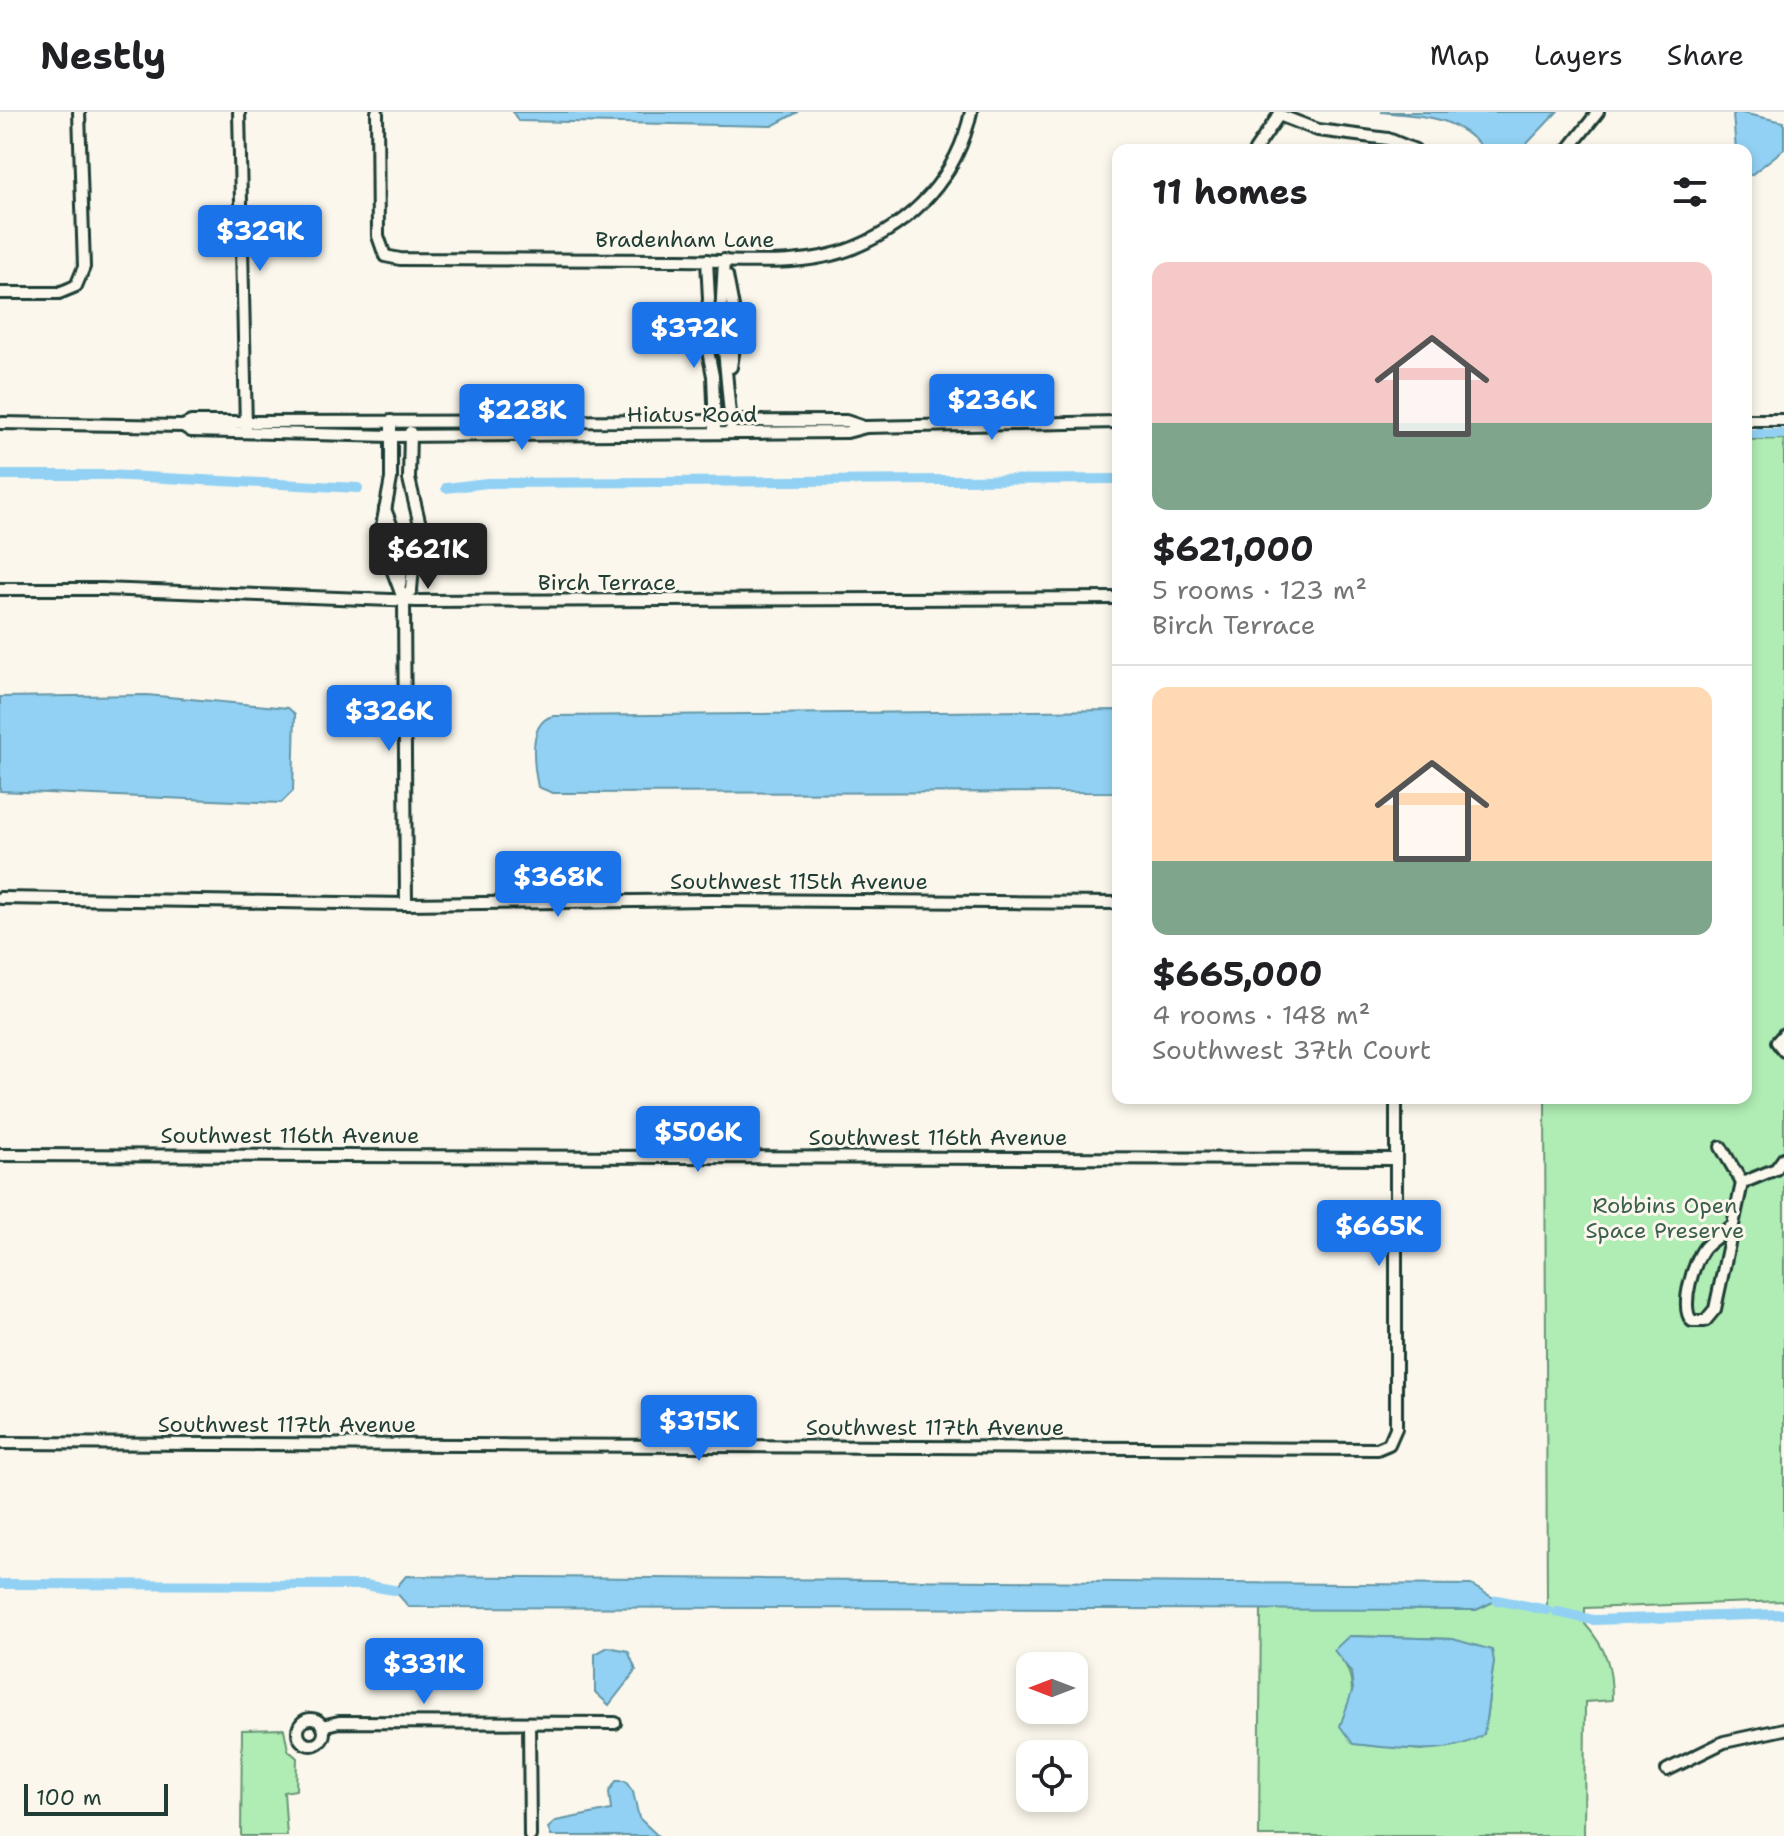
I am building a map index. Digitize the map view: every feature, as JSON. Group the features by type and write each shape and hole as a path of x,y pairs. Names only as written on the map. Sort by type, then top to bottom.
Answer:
{"street":[{"path":"0,293 59,293 76,286 84,267 79,112"},
{"path":"239,112 246,428"},
{"name":"Bradenham Lane","path":"377,112 378,236 385,256 400,259 707,260 815,259 852,248 898,226 934,193 952,166 971,112"},
{"path":"1573,144 1598,112"},
{"path":"1259,144 1278,113 1318,130 1388,139 1400,144"},
{"path":"707,260 706,321 715,434"},
{"path":"724,260 735,319 735,350 729,377"},
{"path":"724,260 721,321 729,377 731,428"},
{"path":"706,321 735,319"},
{"path":"1752,420 1784,420"},
{"path":"391,421 391,479 380,537 404,601 406,904"},
{"name":"Hiatus Road","path":"0,423 183,426 191,431 391,421 715,422 731,428 847,432 866,427 1112,422"},
{"path":"404,601 411,590 413,567 421,547 421,529 409,479 410,422"},
{"name":"Hiatus Road","path":"246,428 391,436 715,434 731,428"},
{"path":"384,507 401,551 404,567 400,587"},
{"path":"401,551 421,547"},
{"name":"Birch Terrace","path":"0,589 102,589 404,601 1112,598"},
{"name":"Southwest 115th Avenue","path":"0,898 406,904 711,900 1112,903"},
{"path":"1784,1034 1777,1042 1784,1051"},
{"path":"1396,1104 1396,1159"},
{"path":"1721,1147 1742,1183 1715,1309 1705,1321 1692,1321 1686,1308 1697,1259 1706,1246 1731,1227"},
{"name":"Southwest 116th Avenue","path":"0,1155 1396,1159"},
{"path":"1742,1183 1776,1169 1784,1158"},
{"name":"Southwest 117th Avenue","path":"0,1443 1377,1449 1389,1444 1396,1428 1396,1159"},
{"path":"322,1726 339,1722 615,1723"},
{"path":"529,1724 530,1836"},
{"path":"1667,1770 1724,1742 1784,1729"}],"green space":[{"name":"Robbins Open Space Preserve","path":"1784,439 1784,1601 1585,1608 1585,1624 1607,1659 1612,1700 1585,1702 1584,1836 1259,1836 1261,1607 1476,1610 1497,1600 1547,1610 1545,1104 1752,1104 1752,440","holes":["1349,1636 1453,1639 1494,1661 1484,1734 1422,1750 1365,1745 1343,1718 1352,1696 1349,1673 1342,1659"]},
{"path":"284,1729 288,1750 297,1758 296,1790 284,1792 287,1836 241,1836 242,1730"}],"water":[{"path":"513,112 798,112 772,126 518,121"},
{"path":"1381,112 1557,112 1527,144 1479,144 1450,123"},
{"path":"1737,112 1784,122 1784,149 1752,174 1752,144 1735,144 1733,115"},
{"path":"147,695 288,708 295,714 293,791 281,803 0,791 0,697"},
{"path":"1112,710 1112,792 553,793 538,787 534,746 539,727 553,716"},
{"path":"406,1576 1471,1585 1497,1600 1476,1610 409,1607 394,1590"},
{"path":"1349,1636 1453,1639 1492,1650 1494,1661 1484,1734 1470,1741 1437,1749 1353,1744 1340,1726 1353,1689 1351,1672 1334,1650"},
{"path":"608,1647 628,1651 636,1670 609,1705 595,1692 595,1654"},
{"path":"616,1781 625,1781 633,1792 639,1818 658,1836 551,1836 548,1828 556,1821 611,1810 609,1792"}],"waterway":[{"path":"1752,434 1784,434"},
{"path":"0,475 107,475 358,488"},
{"path":"446,488 487,483 1112,479"},
{"path":"0,1584 365,1585 394,1590"},
{"path":"1497,1600 1547,1610"},
{"path":"1557,1612 1593,1620 1784,1614"}]}
